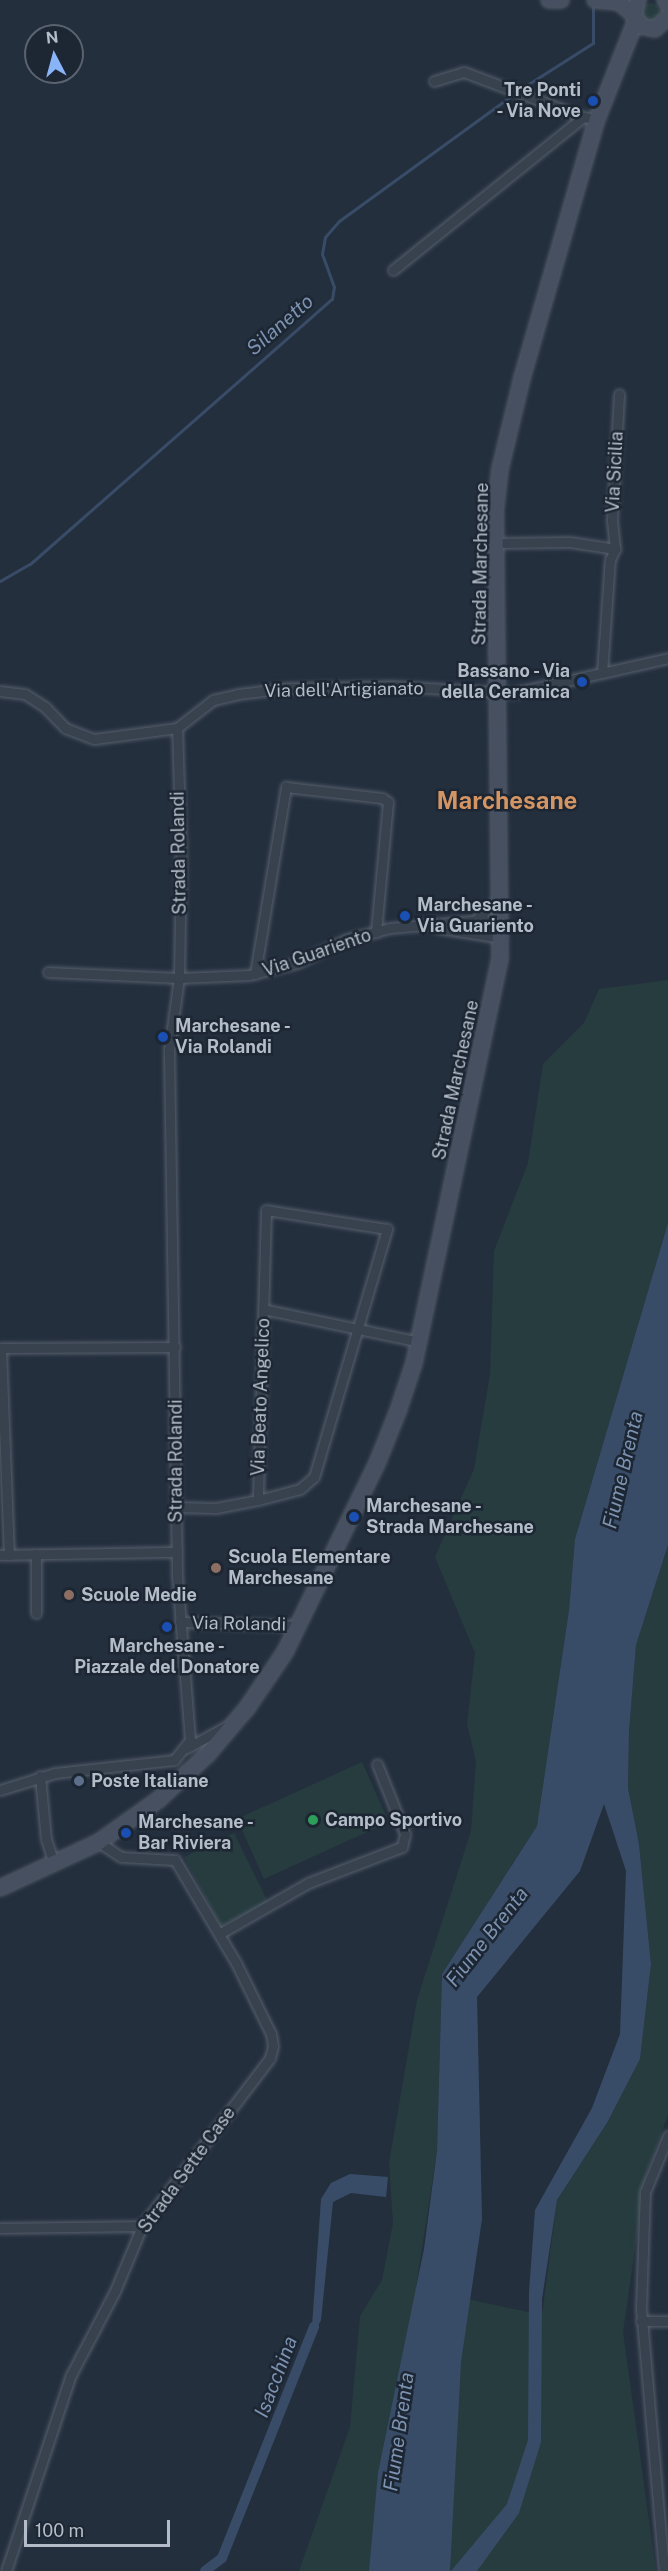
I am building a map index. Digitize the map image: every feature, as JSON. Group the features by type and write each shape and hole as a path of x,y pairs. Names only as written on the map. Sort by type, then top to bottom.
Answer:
{"main road":[{"path":"549,0 561,0"},
{"path":"595,0 619,2 647,28 660,27 668,18"},
{"name":"Strada Marchesane","path":"0,1888 99,1842 159,1800 207,1755 235,1722 285,1652 378,1461 418,1342 502,935 495,513 507,435 590,118 618,60 635,17 638,0"},
{"path":"665,0 668,5"},
{"name":"Strada Marchesane","path":"618,60 647,28"}],"street":[{"path":"434,81 464,72 508,90 590,118"},
{"path":"393,270 590,118"},
{"name":"Via Sicilia","path":"602,673 610,560 615,549 612,520 619,394"},
{"path":"495,543 570,542 615,549"},
{"name":"Via dell'Artigianato","path":"177,728 213,700 288,688 392,686 498,693 524,691 668,658"},
{"path":"0,691 25,694 45,706 65,728 94,739 177,728"},
{"name":"Strada Rolandi","path":"177,728 181,853 179,978 169,1050 177,1552 180,1622 190,1740 187,1749"},
{"path":"255,974 286,787 382,798 388,802 376,932"},
{"path":"472,921 488,912 502,892"},
{"name":"Via Guariento","path":"179,978 255,974 376,932 418,925 490,920 502,935"},
{"name":"Via Guariento","path":"418,925 502,935"},
{"path":"48,972 179,978"},
{"path":"176,1507 216,1508 258,1500 300,1489 314,1477 387,1229 266,1210 263,1309"},
{"name":"Via Beato Angelico","path":"258,1500 263,1309 418,1342"},
{"path":"175,1347 1,1348 4,1555 177,1552"},
{"path":"36,1554 36,1613"},
{"name":"Via Rolandi","path":"180,1622 298,1626"},
{"path":"0,1790 40,1776 174,1760 187,1749 235,1722"},
{"path":"219,1934 308,1883 402,1847 405,1834 377,1764"},
{"path":"40,1776 46,1839 54,1863"},
{"name":"Strada Sette Case","path":"6,2571 71,2375 115,2291 142,2226 270,2058 273,2046 272,2034 219,1934 175,1860 121,1857 99,1842"},
{"path":"664,2571 641,2321 645,2192 668,2136"},
{"path":"0,2228 142,2226"},
{"path":"641,2321 668,2321"}],"green space":[{"path":"651,3 657,6 660,12 657,18 651,21 645,18 642,12 645,6"},
{"path":"668,980 668,1223 575,1539 569,1610 537,1826 442,1974 437,2151 416,2288 542,2315 557,2200 607,2123 640,2059 651,1964 639,1844 628,1788 629,1732 636,1645 668,1545 668,2115 646,2174 623,2332 656,2571 299,2571 350,2427 360,2316 382,2280 393,2223 389,2163 417,2000 471,1831 476,1761 467,1724 475,1653 435,1557 474,1469 490,1374 494,1251 528,1163 543,1064 584,1023 599,989"},
{"name":"Campo Sportivo","path":"362,1762 389,1822 264,1879 237,1819"},
{"path":"234,1833 268,1902 221,1926 184,1857"}],"water":[{"name":"Fiume Brenta","path":"668,1223 668,1545 636,1645 629,1732 628,1788 639,1844 651,1964 640,2059 607,2123 557,2200 542,2299 541,2442 519,2513 477,2571 451,2571 507,2504 528,2440 529,2292 535,2210 592,2108 620,2034 626,1871 604,1804 580,1871 477,1997 482,2219 461,2362 450,2571 369,2571 378,2473 424,2249 437,2151 442,1974 537,1826 569,1610 575,1539"},
{"path":"350,2174 388,2177 386,2197 351,2193 333,2202 321,2320 311,2340 321,2199 331,2183"}],"waterway":[{"name":"Silanetto","path":"519,90 593,43 593,8"},
{"name":"Silanetto","path":"0,581 30,564 332,299 334,287 322,254 325,237 339,221 514,94"},
{"name":"Isacchina","path":"205,2571 222,2558 314,2327"}],"place":[{"name":"Tre Ponti - Via Nove","path":"593,101"},
{"name":"Bassano - Via della Ceramica","path":"582,682"},
{"name":"Marchesane - Via Guariento","path":"405,916"},
{"name":"Marchesane - Via Rolandi","path":"163,1037"},
{"name":"Marchesane - Strada Marchesane","path":"354,1517"},
{"name":"Scuola Elementare Marchesane","path":"216,1568"},
{"name":"Scuole Medie","path":"69,1595"},
{"name":"Marchesane - Piazzale del Donatore","path":"167,1627"},
{"name":"Poste Italiane","path":"79,1781"},
{"name":"Campo Sportivo","path":"313,1820"},
{"name":"Marchesane - Bar Riviera","path":"126,1833"}],"district":[{"name":"Marchesane","path":"507,801"}]}
